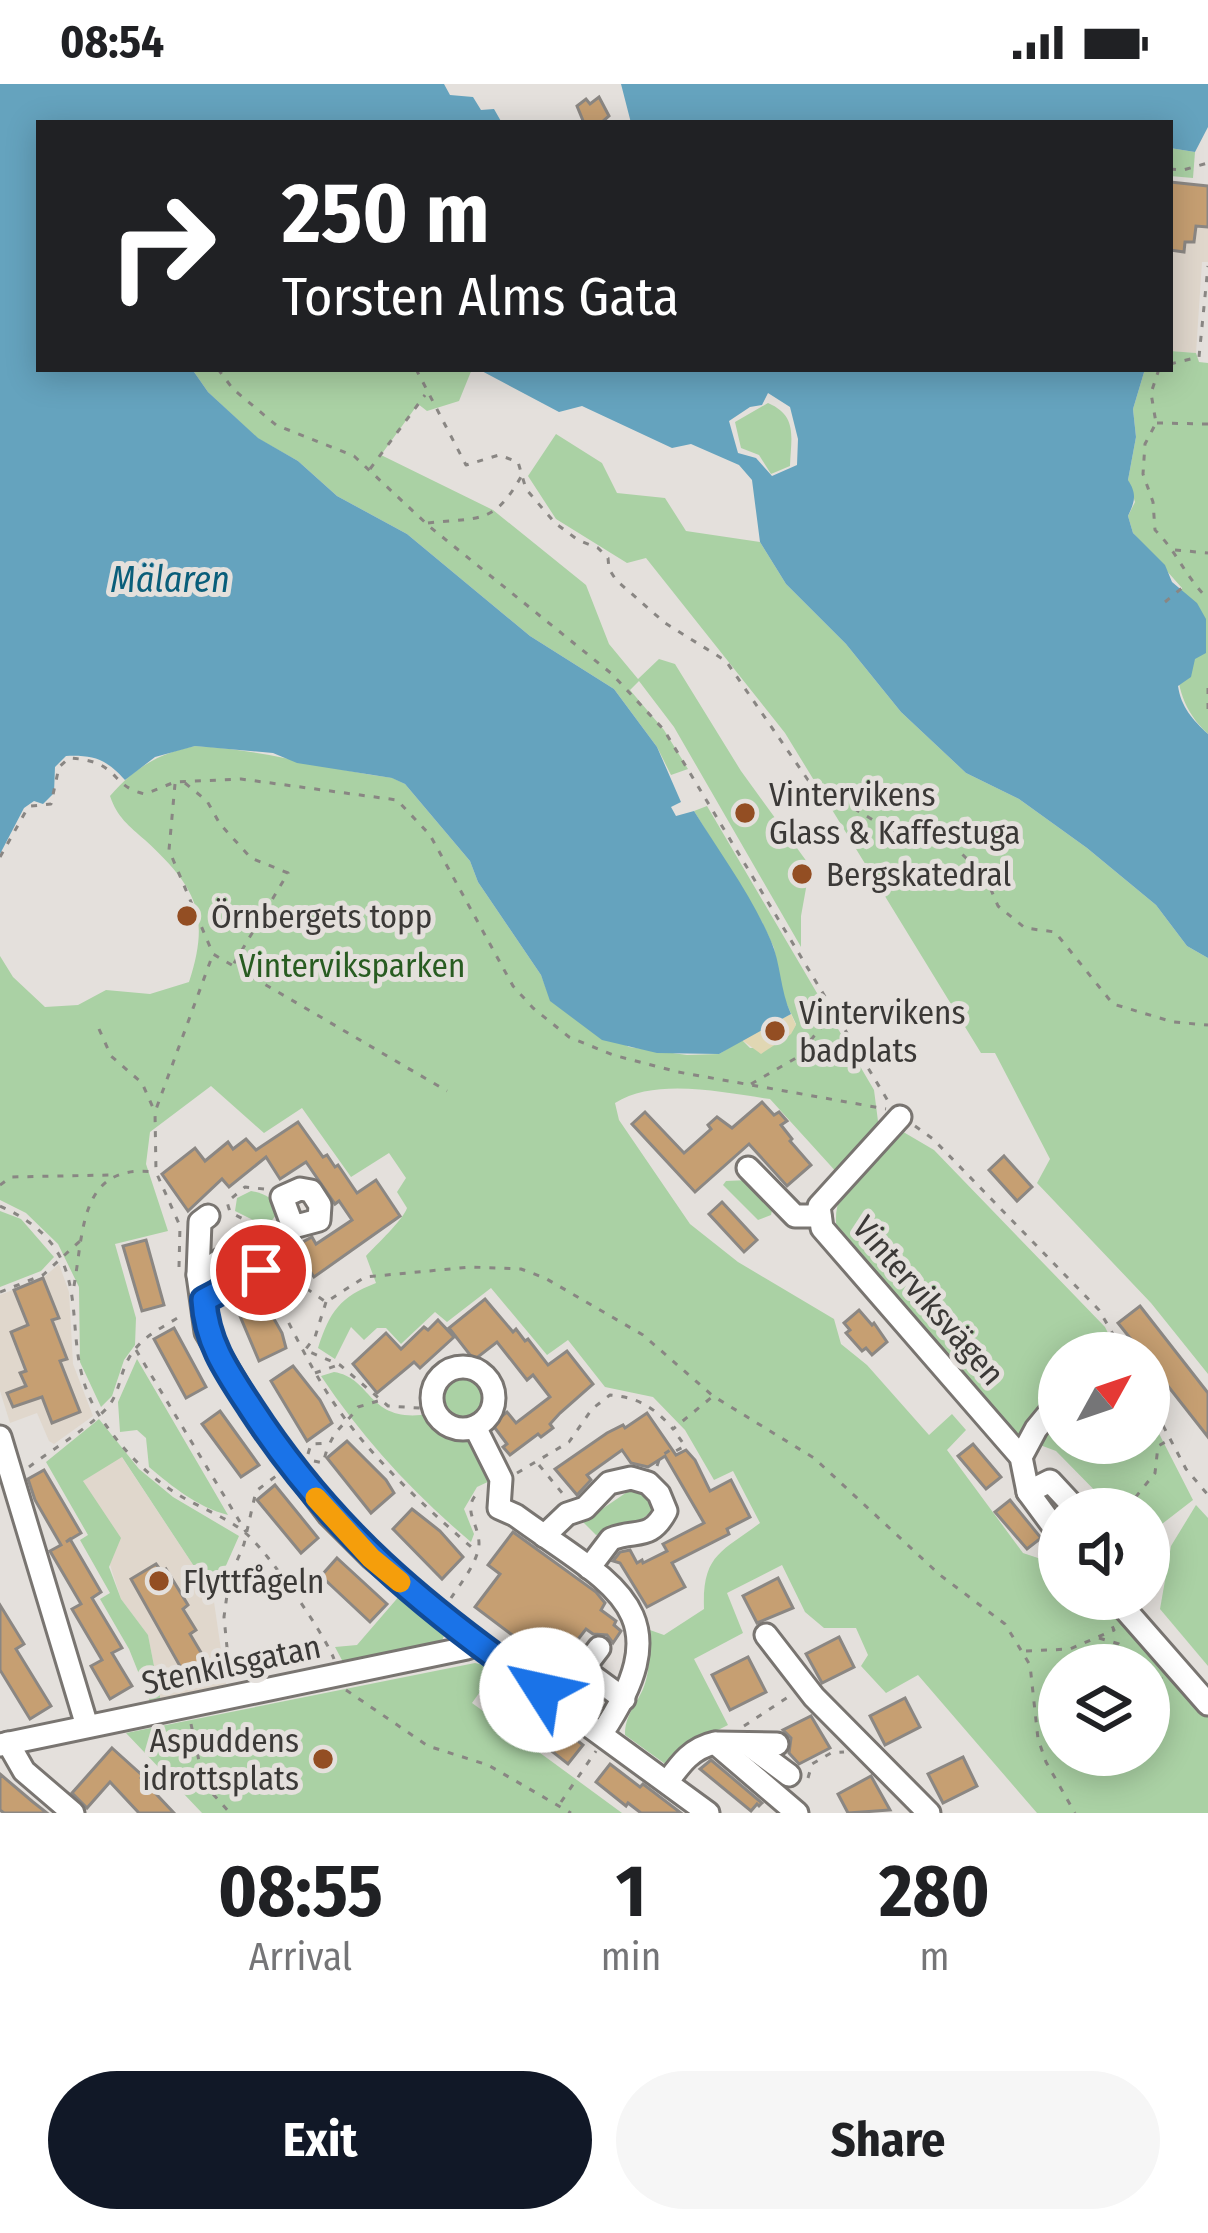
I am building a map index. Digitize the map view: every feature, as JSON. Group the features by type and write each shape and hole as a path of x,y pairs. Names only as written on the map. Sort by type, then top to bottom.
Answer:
{"street":[{"name":"Vinterviksvägen","path":"900,1117 819,1206 823,1228 1021,1457 1028,1492 1038,1506"},
{"path":"748,1168 795,1216 820,1216"},
{"path":"204,1300 279,1250 315,1223 322,1214 311,1192 300,1189 282,1197 279,1250"},
{"path":"208,1216 200,1222 189,1274 204,1300 206,1332 244,1399 300,1464 329,1515 371,1558 477,1645 708,1813"},
{"path":"189,1274 231,1253"},
{"path":"455,1367 476,1369 491,1384 490,1414 475,1427 451,1426 434,1409 433,1388 455,1367"},
{"path":"475,1427 501,1478 499,1508 589,1568 623,1598 636,1626 639,1657 624,1700 602,1733"},
{"path":"1021,1457 1038,1427"},
{"path":"2,1440 87,1726"},
{"path":"544,1536 567,1514 585,1508 609,1483 632,1478 648,1484 659,1494 666,1511 658,1526 611,1539 589,1568"},
{"path":"1028,1492 1051,1481 1057,1488"},
{"path":"1127,1620 1208,1703"},
{"path":"477,1645 497,1627"},
{"path":"766,1635 803,1685 929,1813"},
{"name":"Stenkilsgatan","path":"4,1744 477,1645"},
{"path":"599,1648 583,1669 624,1700"},
{"path":"668,1781 686,1756 702,1746 745,1737 777,1744"},
{"path":"745,1737 789,1775"},
{"path":"716,1743 797,1813"},
{"path":"4,1744 24,1772 73,1813"}],"path":[{"path":"1173,169 1208,163"},
{"path":"1199,357 1208,266"},
{"path":"1173,363 1208,358"},
{"path":"220,372 233,389 277,425 354,456 426,524 612,674 664,730 782,920 864,1066 900,1117"},
{"path":"417,372 466,465 499,455 518,462 526,489 555,523 598,548 608,558 616,580 665,622 727,661 808,780 895,833 955,847 986,878 998,906 1024,928 1055,932 1113,1004 1173,1022 1208,1025"},
{"path":"1158,372 1151,393 1156,423 1145,444 1143,474 1154,502 1155,530 1175,550 1181,571 1208,599"},
{"path":"369,470 426,393"},
{"path":"1156,423 1208,424"},
{"path":"426,524 489,516 507,502 522,476"},
{"path":"1175,550 1208,553"},
{"path":"1165,602 1182,588"},
{"path":"1207,711 1208,688"},
{"path":"0,857 26,811 51,804 63,761 94,759 108,765 131,791 145,794 175,782 241,779 397,800 430,835 513,986 569,1037 613,1055 749,1085 879,1105 933,1139 1100,1310 1112,1332"},
{"path":"175,782 169,850 213,954 447,1091"},
{"path":"184,782 207,801 250,858 287,873 232,966"},
{"path":"189,1274 177,1254 180,1226 156,1172 155,1112 213,954"},
{"path":"749,1085 796,1058 833,1012"},
{"path":"99,1029 111,1056 142,1083 155,1112"},
{"path":"0,1185 11,1177 110,1175 134,1169 156,1172"},
{"path":"110,1175 92,1199 82,1238 74,1288 76,1362 98,1415 140,1466 176,1494 247,1533"},
{"path":"282,1197 257,1185 245,1187 227,1202 230,1211 264,1229 297,1282 326,1302"},
{"path":"0,1205 24,1216 61,1257 74,1288"},
{"path":"0,1292 43,1274 82,1238"},
{"path":"279,1250 305,1350 346,1421 427,1509 478,1552"},
{"path":"305,1350 315,1337 326,1302 365,1277 471,1267 521,1269 545,1278 643,1335 713,1396 814,1458 940,1575 1005,1624 1024,1651 1035,1688 1038,1739 1075,1813"},
{"path":"11,1480 98,1415 118,1393 135,1348 182,1316"},
{"path":"135,1348 247,1533 329,1646 347,1695 388,1716 428,1746 488,1765 571,1813"},
{"path":"305,1350 340,1365 388,1406 434,1409"},
{"path":"315,1372 340,1365"},
{"path":"449,1600 478,1552 479,1540 468,1510 473,1495 569,1442 592,1409 610,1395 645,1404 673,1429 685,1446 660,1457"},
{"path":"673,1429 713,1396"},
{"path":"235,1697 225,1656 224,1617 229,1580 247,1533 256,1490 300,1464 323,1462 338,1426 358,1407 378,1401"},
{"path":"1143,1488 1155,1473 1159,1446 1171,1440 1208,1495"},
{"path":"311,1444 330,1442"},
{"path":"537,1463 576,1511"},
{"path":"1024,1651 1070,1649 1114,1630 1113,1620"},
{"path":"1097,1638 1119,1644"},
{"path":"745,1737 783,1703"},
{"path":"188,1708 204,1784 230,1813"},
{"path":"560,1803 600,1746 602,1733"},
{"path":"812,1764 831,1753"}],"shaded area":[{"path":"1173,182 1208,186 1208,262 1202,262 1196,353 1173,351"},
{"path":"59,1264 69,1292 73,1364 93,1416 54,1444 37,1413 10,1423 0,1391 0,1295 43,1278"},
{"name":"Flyttfågeln","path":"121,1456 213,1595 226,1684 161,1702 148,1635 121,1599 83,1481"}],"green space":[{"path":"1173,148 1195,152 1193,178 1173,176"},
{"path":"1173,351 1196,353 1199,362 1208,363 1208,734 1194,718 1179,684 1182,588 1133,533 1128,516 1135,502 1128,480 1136,437 1133,409 1144,372 1173,372"},
{"path":"194,372 471,372 459,401 427,411 418,404 381,455 493,510 586,585 609,644 638,679 659,659 675,664 741,771 810,866 801,947 674,727 639,681 630,690 664,730 688,769 671,775 657,747 614,689 530,636 407,534 337,496 298,461 257,438 208,392"},
{"path":"768,403 784,414 791,437 790,466 771,474 759,455 741,448 735,422"},
{"path":"556,434 602,463 617,493 665,498 686,531 760,542 786,584 846,644 901,712 966,773 1019,799 1087,848 1156,905 1187,946 1208,958 1208,1374 1151,1303 1037,1183 1050,1159 995,1053 981,1053 785,733 646,558 627,563 556,519 528,476"},
{"name":"Vinterviksparken","path":"195,746 245,751 405,784 470,861 478,882 541,975 551,1001 629,1047 687,1055 719,1054 742,1040 750,1048 772,1046 783,1041 796,1024 782,994 774,948 762,922 694,811 707,806 874,1090 879,1129 839,1175 770,1099 691,1089 650,1091 615,1103 619,1120 690,1224 738,1262 834,1319 841,1344 867,1365 929,1435 952,1414 966,1430 947,1450 1023,1553 1038,1558 1038,1620 1122,1620 1143,1644 1038,1644 1038,1776 1170,1776 1170,1674 1208,1716 1208,1813 1037,1813 918,1675 886,1693 861,1666 868,1655 856,1628 824,1628 805,1612 782,1565 727,1593 743,1633 694,1659 728,1725 680,1749 668,1766 625,1735 647,1674 647,1629 664,1635 704,1609 711,1565 725,1548 760,1523 733,1471 714,1480 685,1430 653,1397 605,1387 568,1340 547,1355 491,1288 447,1322 435,1312 401,1344 386,1328 377,1328 364,1340 351,1327 335,1359 318,1348 338,1307 376,1283 366,1256 407,1208 397,1192 406,1178 389,1153 351,1177 302,1108 264,1133 211,1086 150,1132 146,1164 168,1231 115,1244 136,1318 135,1345 124,1360 112,1396 101,1407 80,1362 79,1287 58,1244 26,1213 0,1200 0,956 13,977 45,1007 78,1005 106,990 150,994 189,982 199,938 194,903 176,873 124,821 110,796 128,777 159,758"},
{"path":"900,1130 934,1150 1105,1327 1108,1332 1038,1332 1038,1444 1013,1435 839,1240 838,1206 862,1166"},
{"path":"749,1180 773,1206 771,1215 758,1220 723,1185"},
{"path":"251,1191 268,1197 279,1211 267,1227 235,1211 237,1198"},
{"path":"0,1211 21,1219 54,1257 41,1271 0,1287"},
{"path":"137,1359 228,1515 196,1502 149,1467 146,1438 137,1430 120,1432 118,1402"},
{"path":"463,1371 482,1379 490,1398 482,1417 463,1425 444,1417 436,1398 444,1379"},
{"path":"334,1372 357,1382 382,1407 409,1415 429,1414 448,1430 477,1438 494,1479 477,1487 464,1509 474,1534 471,1542 409,1485 354,1422 321,1376"},
{"path":"99,1419 139,1469 173,1497 239,1536 213,1595 122,1457 83,1481 121,1538 109,1567 121,1599 148,1635 161,1702 151,1704 129,1649 100,1599 110,1593 80,1540 88,1535 46,1462"},
{"path":"1170,1455 1193,1500 1170,1518 1170,1488 1092,1488 1069,1464 1170,1464"},
{"path":"630,1490 641,1492 654,1510 635,1524 596,1535 583,1522"},
{"path":"1196,1505 1208,1518 1208,1666 1169,1620 1171,1546"},
{"path":"401,1594 437,1625 444,1636 441,1643 343,1662 335,1647 357,1645"},
{"path":"475,1663 497,1668 472,1703 622,1813 202,1813 126,1733"}],"sand":[{"name":"Vintervikens badplats","path":"791,1014 796,1025 791,1034 761,1054 742,1040"}],"water":[{"name":"Mälaren","path":"0,84 444,84 450,95 473,97 481,110 494,109 500,120 36,120 36,372 194,372 208,392 258,438 298,461 337,496 407,534 530,636 614,689 657,747 681,802 671,807 676,816 694,811 755,908 774,950 791,1014 719,1054 657,1053 602,1040 550,1001 541,975 478,882 470,861 405,784 297,763 273,753 195,746 155,757 125,780 99,760 66,756 55,767 54,793 43,804 34,801 24,808 0,854"},
{"path":"621,84 1208,84 1208,127 1195,152 1173,148 1173,120 630,120"},
{"path":"484,372 1144,372 1133,409 1136,437 1128,480 1134,498 1128,516 1133,533 1165,565 1172,582 1197,603 1206,619 1206,653 1195,659 1191,677 1178,686 1188,713 1208,734 1208,958 1187,946 1156,905 1087,848 1019,799 966,773 901,712 846,644 786,584 760,542 752,480 739,465 691,444 672,448 582,406 559,412","holes":["768,393 790,407 798,439 797,465 772,476 756,458 738,453 729,421 762,405"]}],"building":[{"path":"599,97 609,116 583,120 577,106 586,99 590,104"},
{"path":"1173,182 1208,186 1208,227 1196,226 1194,242 1185,242 1184,252 1173,250"},
{"path":"762,1102 787,1121 781,1125 811,1165 787,1186 749,1144 695,1192 632,1124 645,1112 684,1153 711,1129 708,1125 717,1117 732,1128"},
{"path":"298,1122 357,1193 376,1180 400,1216 314,1277 296,1251 301,1243 312,1237 316,1244 352,1220 306,1162 280,1179 266,1157 229,1187 222,1179 188,1211 162,1174 195,1148 205,1161 228,1142 233,1149 246,1139 256,1150"},
{"path":"1004,1156 1032,1187 1017,1201 989,1170"},
{"path":"722,1202 757,1240 744,1252 709,1214"},
{"path":"249,1226 263,1246 242,1262 246,1251 238,1234"},
{"path":"146,1240 164,1305 142,1311 123,1246"},
{"path":"43,1278 59,1318 52,1320 67,1359 60,1361 80,1412 52,1423 42,1397 13,1407 7,1393 26,1386 20,1373 26,1371 11,1332 28,1325 14,1290"},
{"path":"257,1289 286,1348 259,1361 234,1302"},
{"path":"485,1299 548,1365 567,1351 593,1384 550,1424 553,1428 510,1455 492,1424 507,1412 516,1423 550,1397 533,1375 527,1380 497,1342 474,1360 449,1328"},
{"path":"1140,1306 1160,1332 1125,1332 1118,1323"},
{"path":"859,1310 887,1342 872,1355 846,1333 850,1330 844,1323"},
{"path":"438,1320 454,1337 420,1368 414,1362 377,1393 353,1364 386,1333 401,1349"},
{"path":"174,1328 206,1387 186,1398 154,1339"},
{"path":"1170,1344 1208,1393 1208,1437 1170,1389"},
{"path":"293,1366 332,1423 307,1441 271,1381"},
{"path":"220,1411 259,1465 241,1477 202,1424"},
{"path":"647,1413 676,1455 686,1450 695,1460 710,1491 731,1480 750,1517 727,1529 729,1534 672,1563 685,1587 647,1607 620,1563 613,1561 620,1552 630,1550 637,1563 643,1563 667,1551 663,1544 704,1523 665,1456 648,1467 631,1463 622,1450 587,1475 591,1480 577,1495 555,1469 607,1433"},
{"path":"347,1441 394,1493 371,1513 327,1458"},
{"path":"973,1444 1001,1477 986,1489 958,1456"},
{"path":"44,1470 81,1533 70,1539 101,1592 92,1598 122,1648 112,1653 132,1686 110,1699 91,1666 102,1660 72,1609 81,1604 50,1551 61,1545 28,1479"},
{"path":"275,1485 318,1538 301,1553 257,1500"},
{"path":"1010,1500 1038,1540 1027,1549 995,1512"},
{"path":"412,1509 463,1557 442,1579 393,1529"},
{"path":"513,1532 596,1592 605,1603 601,1610 621,1631 613,1643 607,1635 586,1629 556,1668 475,1607 500,1574 488,1565"},
{"path":"337,1558 387,1604 370,1622 321,1576"},
{"path":"156,1564 162,1572 166,1569 188,1605 183,1609 196,1630 190,1634 212,1671 190,1684 131,1579"},
{"path":"778,1578 793,1608 757,1623 743,1596"},
{"path":"0,1605 24,1644 16,1649 51,1706 30,1719 0,1670"},
{"path":"839,1637 854,1667 822,1683 806,1654"},
{"path":"748,1657 766,1692 730,1710 712,1675"},
{"path":"496,1677 583,1745 568,1764 482,1696"},
{"path":"905,1698 920,1727 885,1745 870,1716"},
{"path":"811,1716 830,1748 799,1764 789,1753 791,1738 783,1730"},
{"path":"112,1748 174,1813 139,1813 110,1782 87,1808 72,1793"},
{"path":"963,1757 977,1786 943,1803 928,1774"},
{"path":"711,1760 762,1803 751,1811 700,1769"},
{"path":"610,1764 681,1813 641,1813 626,1806 596,1782"},
{"path":"0,1774 47,1813 0,1810"},
{"path":"871,1776 890,1810 848,1813 838,1794"}],"slow traffic":[{"path":"316,1498 400,1582"}],"place":[{"name":"Vintervikens Glass & Kaffestuga","path":"745,813"},
{"name":"Bergskatedral","path":"802,874"},
{"name":"Örnbergets topp","path":"187,916"},
{"name":"Vintervikens badplats","path":"775,1031"},
{"name":"Flyttfågeln","path":"159,1581"},
{"name":"Aspuddens idrottsplats","path":"323,1759"}],"route":[{"path":"261,1270 204,1300 206,1332 263,1428 329,1515 371,1558 472,1641 542,1690"}]}
